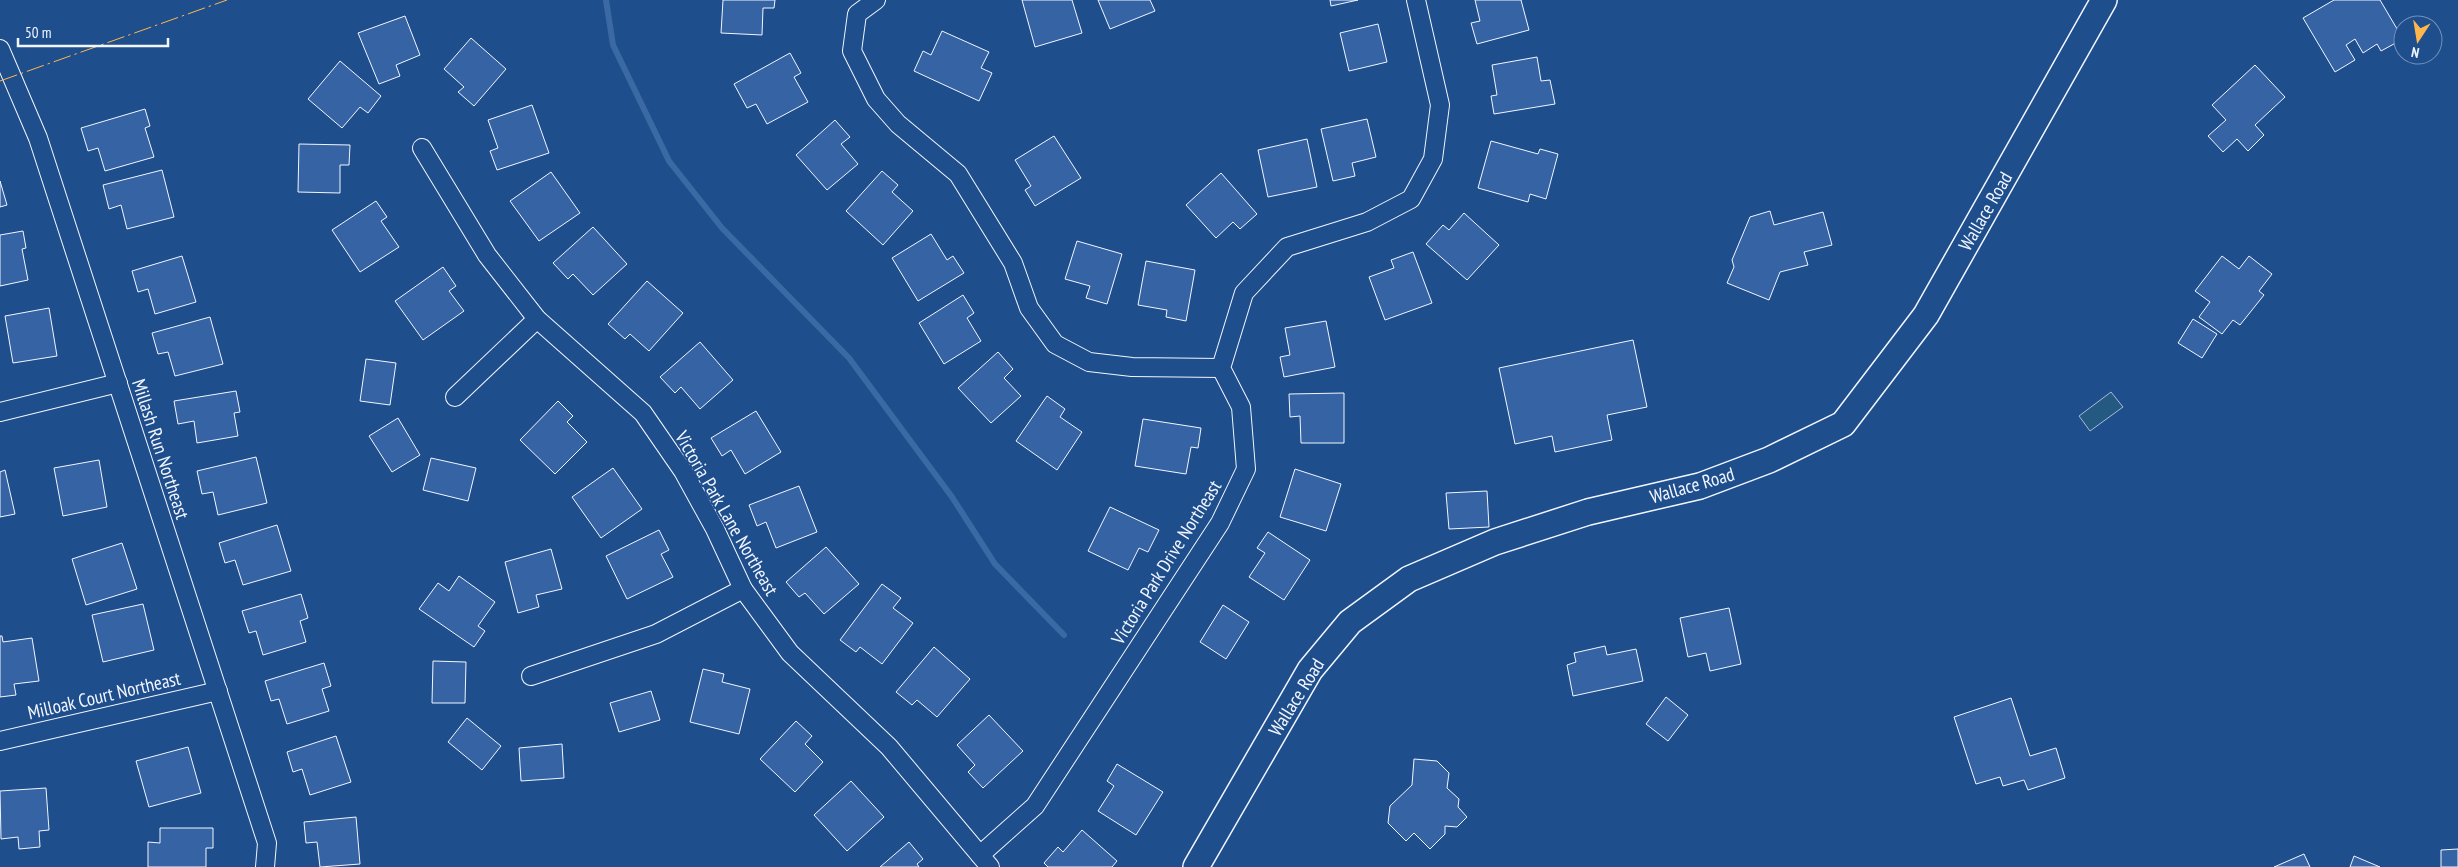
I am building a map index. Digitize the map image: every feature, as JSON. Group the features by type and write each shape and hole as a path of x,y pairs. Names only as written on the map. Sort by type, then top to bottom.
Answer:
{"street":[{"path":"876,0 858,14 852,51 876,99 898,124 958,174 1013,263 1029,308 1055,344 1089,362 1132,368 1221,368 1244,293 1287,247 1367,222 1411,200 1433,159 1440,105 1416,0"},
{"name":"Wallace Road","path":"1196,867 1310,670 1350,622 1409,578 1494,542 1588,512 1700,486 1769,460 1842,424 1926,315 2104,0"},
{"name":"Millash Run Northeast","path":"0,49 38,138 218,691 267,843 265,867"},
{"name":"Victoria Park Lane Northeast","path":"422,148 487,254 537,319 643,413 683,471 715,529 743,589 790,653 889,747 985,861"},
{"path":"455,397 537,319"},
{"name":"Victoria Park Drive Northeast","path":"985,861 1035,806 1224,515 1246,469 1241,407 1221,368"},
{"path":"0,412 118,383"},
{"path":"531,676 656,634 743,589"},
{"name":"Milloak Court Northeast","path":"0,741 218,691"}],"shaded area":[{"path":"2111,392 2123,407 2090,431 2079,416"}],"building":[{"path":"723,0 775,0 774,8 763,8 762,35 721,33"},
{"path":"1022,0 1072,0 1082,33 1035,47"},
{"path":"1098,0 1150,0 1155,11 1110,29"},
{"path":"1330,0 1358,0 1331,6"},
{"path":"1475,0 1521,0 1529,30 1477,44 1471,23 1480,21"},
{"path":"2334,0 2380,0 2393,22 2393,44 2381,51 2377,44 2363,53 2355,39 2346,45 2355,60 2335,72 2303,18"},
{"path":"405,16 420,55 396,65 400,76 379,84 358,33"},
{"path":"1378,24 1387,62 1349,71 1340,33"},
{"path":"942,31 989,52 981,68 992,73 979,101 914,71 923,51 931,55"},
{"path":"471,38 506,69 474,106 458,92 464,87 444,69"},
{"path":"790,53 801,73 794,77 808,102 767,124 756,104 747,108 734,84"},
{"path":"1537,57 1541,81 1550,80 1555,104 1494,114 1491,96 1497,95 1492,65"},
{"path":"340,61 381,96 368,113 360,107 342,128 308,99"},
{"path":"2255,65 2285,97 2255,125 2264,135 2248,151 2237,139 2223,152 2208,136 2226,120 2212,105"},
{"path":"532,105 549,153 497,170 490,151 498,148 488,120"},
{"path":"145,109 150,126 145,128 154,157 105,171 98,148 88,151 81,128"},
{"path":"1367,119 1376,157 1352,163 1355,176 1333,181 1321,129"},
{"path":"835,120 850,137 841,144 858,164 827,190 796,155"},
{"path":"1054,136 1081,178 1035,206 1025,190 1031,186 1015,160"},
{"path":"1307,139 1317,187 1268,197 1258,150"},
{"path":"1491,141 1538,154 1540,149 1558,154 1546,199 1530,194 1528,202 1478,188"},
{"path":"299,144 350,145 349,165 340,165 340,193 298,192"},
{"path":"162,170 174,217 127,229 121,205 109,209 103,185"},
{"path":"882,171 898,185 892,192 913,211 883,245 846,211"},
{"path":"551,172 580,213 539,241 510,201"},
{"path":"1221,173 1257,214 1240,229 1233,222 1216,238 1186,205"},
{"path":"0,181 7,205 0,207"},
{"path":"376,201 387,217 381,221 399,247 360,272 332,230"},
{"path":"1770,211 1774,225 1823,212 1832,245 1804,252 1808,265 1780,272 1769,300 1727,283 1734,267 1732,260 1750,217"},
{"path":"1464,213 1499,245 1467,280 1426,244 1443,225 1449,230"},
{"path":"593,227 627,264 593,295 573,274 568,279 553,263"},
{"path":"23,231 26,248 22,249 28,280 0,286 0,235"},
{"path":"931,234 947,260 953,256 964,273 918,301 892,258"},
{"path":"1077,241 1122,254 1107,304 1086,298 1090,286 1065,279"},
{"path":"1413,252 1432,303 1385,320 1369,277 1394,268 1391,260"},
{"path":"182,256 196,302 155,314 148,289 138,292 132,271"},
{"path":"2222,256 2239,269 2249,256 2272,274 2259,291 2264,295 2240,325 2233,320 2222,334 2199,317 2210,302 2195,291"},
{"path":"1146,261 1195,270 1186,321 1166,317 1167,310 1138,305"},
{"path":"443,267 456,286 449,291 464,311 423,340 395,301"},
{"path":"647,281 683,313 649,351 630,334 625,339 608,324"},
{"path":"963,295 974,313 967,318 981,341 944,364 919,323"},
{"path":"49,308 57,356 13,363 5,316"},
{"path":"210,317 223,364 175,376 168,352 158,354 152,333"},
{"path":"2193,319 2217,334 2202,358 2178,343"},
{"path":"1326,321 1335,367 1284,377 1280,357 1290,355 1285,328"},
{"path":"1633,340 1647,407 1607,415 1612,440 1555,452 1552,436 1515,444 1499,368"},
{"path":"700,342 733,380 700,409 681,387 675,393 660,377"},
{"path":"998,352 1013,369 1004,378 1021,396 991,423 958,388"},
{"path":"366,359 396,363 390,405 360,401"},
{"path":"236,391 240,412 234,413 238,436 197,443 194,421 178,424 174,401"},
{"path":"1344,393 1344,443 1301,443 1300,416 1290,417 1289,394"},
{"path":"1047,396 1065,409 1060,417 1082,432 1057,470 1016,441"},
{"path":"558,401 573,416 567,422 587,442 555,474 520,440"},
{"path":"756,411 781,452 745,474 731,450 722,456 711,438"},
{"path":"398,418 420,455 392,472 369,436"},
{"path":"1143,419 1201,428 1198,448 1191,447 1186,474 1135,466"},
{"path":"256,457 267,503 218,515 213,492 202,494 197,471"},
{"path":"431,458 476,468 468,501 423,490"},
{"path":"99,460 107,507 63,516 54,468"},
{"path":"613,468 642,509 601,538 572,497"},
{"path":"1295,469 1341,484 1326,531 1280,517"},
{"path":"5,470 15,514 0,517 0,472"},
{"path":"799,486 817,532 776,548 766,522 757,526 749,505"},
{"path":"1487,491 1489,527 1449,529 1446,493"},
{"path":"1110,507 1159,530 1148,552 1139,548 1128,570 1088,551"},
{"path":"277,525 291,571 243,585 235,560 225,563 219,543"},
{"path":"659,530 669,550 661,554 673,577 627,599 606,556"},
{"path":"1268,532 1310,560 1284,600 1249,577 1265,553 1257,548"},
{"path":"122,543 137,589 86,605 72,559"},
{"path":"826,547 859,584 824,614 805,593 799,597 786,582"},
{"path":"551,549 562,589 536,595 539,607 518,613 505,562"},
{"path":"459,576 495,602 478,626 485,631 474,647 419,609 438,583 449,591"},
{"path":"882,584 901,598 893,608 913,623 882,664 860,647 856,652 840,640"},
{"path":"301,594 308,618 300,621 306,642 263,655 256,631 249,633 242,611"},
{"path":"143,604 154,650 103,662 92,615"},
{"path":"1223,605 1249,622 1226,659 1200,642"},
{"path":"1729,608 1741,664 1710,671 1706,653 1688,657 1680,618"},
{"path":"0,636 2,636 3,642 32,638 39,681 14,684 16,695 0,697"},
{"path":"1605,646 1607,655 1636,649 1643,681 1573,696 1567,665 1576,662 1574,653"},
{"path":"934,647 970,679 937,717 917,700 912,705 896,692"},
{"path":"433,661 466,662 465,703 432,703"},
{"path":"324,663 331,686 322,689 329,711 287,724 279,699 271,701 265,681"},
{"path":"703,669 724,674 722,682 750,689 739,734 690,722"},
{"path":"651,691 660,720 619,732 610,703"},
{"path":"1666,697 1688,715 1668,741 1646,724"},
{"path":"2011,698 2030,756 2056,748 2065,778 2028,790 2024,780 2003,786 2000,777 1976,784 1954,717"},
{"path":"989,715 1023,751 983,788 968,772 975,765 957,745"},
{"path":"467,718 501,746 482,770 448,742"},
{"path":"796,721 812,736 805,744 823,762 795,792 760,759"},
{"path":"336,736 351,782 310,795 302,769 293,772 287,752"},
{"path":"562,744 564,778 521,781 519,748"},
{"path":"188,747 201,793 149,807 136,761"},
{"path":"1414,759 1437,761 1449,773 1447,788 1459,799 1458,807 1467,817 1457,827 1445,826 1445,834 1430,849 1414,833 1406,841 1388,823 1390,806 1412,785"},
{"path":"1117,764 1163,792 1136,835 1098,811 1114,786 1107,781"},
{"path":"851,781 884,817 847,851 814,815"},
{"path":"46,788 49,830 39,831 40,847 19,849 18,837 1,839 0,791"},
{"path":"356,817 360,864 320,867 317,842 306,843 304,822"},
{"path":"160,828 213,828 213,848 206,848 206,867 148,867 148,842 160,843"},
{"path":"1082,830 1117,861 1112,867 1048,867 1044,863 1058,847 1063,852"},
{"path":"909,842 923,859 917,864 919,867 880,867"},
{"path":"2458,849 2458,867 2441,867 2441,850"},
{"path":"2304,854 2310,867 2274,867"},
{"path":"2354,856 2380,867 2350,867"}],"waterway":[{"path":"606,0 613,45 669,161 722,228 849,358 952,497 995,564 1064,635"}],"power":[{"path":"0,81 227,0"}]}
